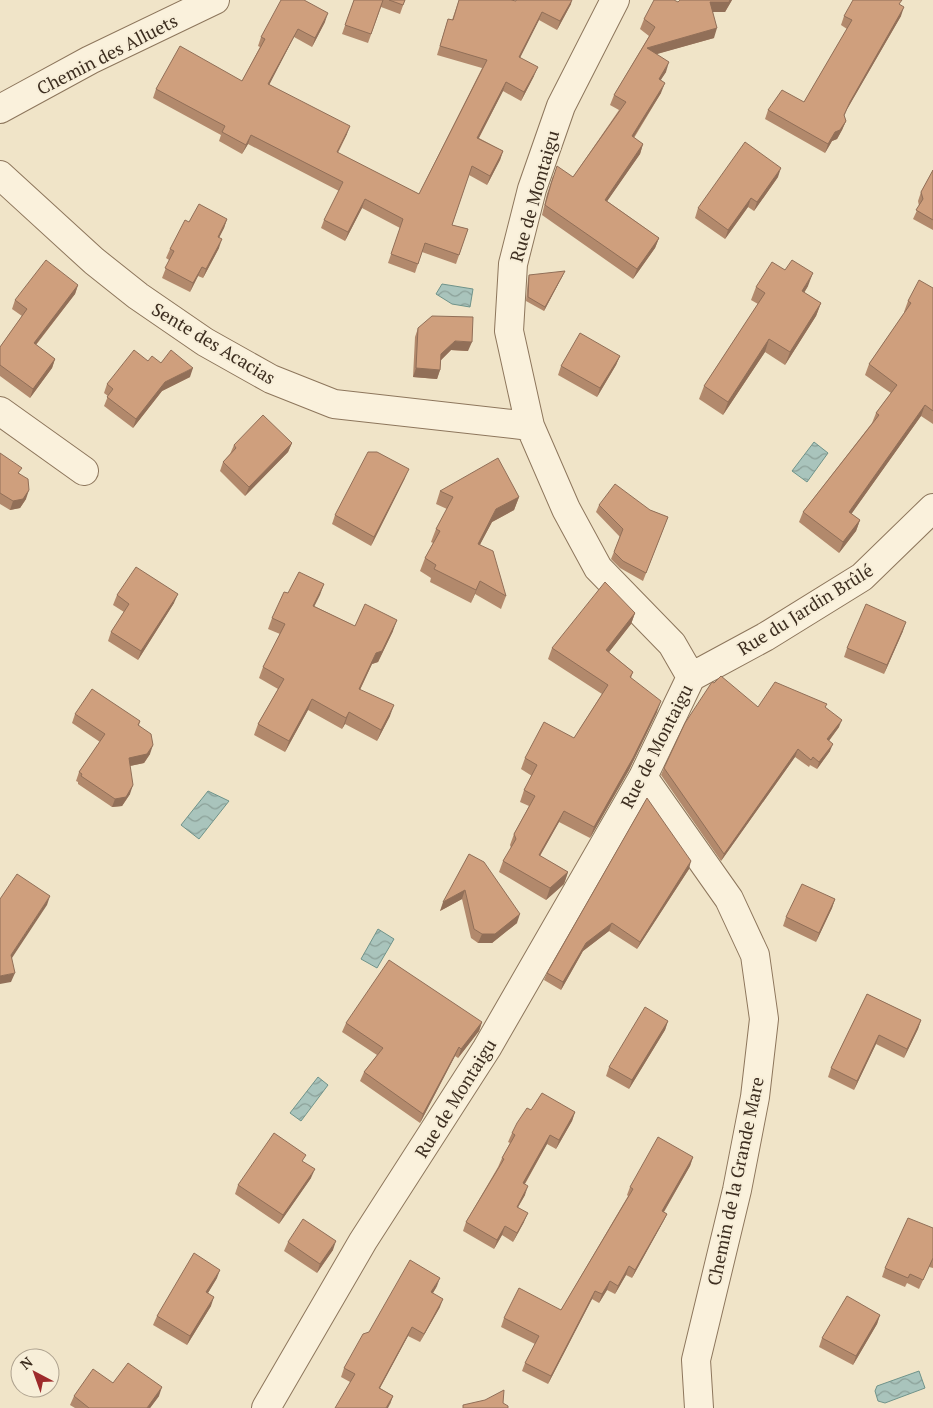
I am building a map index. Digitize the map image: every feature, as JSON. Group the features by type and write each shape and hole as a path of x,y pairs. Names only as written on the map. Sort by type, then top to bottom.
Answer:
{"street":[{"name":"Chemin des Alluets","path":"0,109 90,60 215,0"},
{"name":"Rue de Montaigu","path":"266,1408 363,1241 487,1048 643,777 691,677 672,644 598,568 566,509 530,426 509,331 513,264 532,189 561,106 616,0"},
{"name":"Sente des Acacias","path":"0,175 94,261 138,296 205,342 271,380 334,404 530,426"},
{"path":"0,411 84,471"},
{"name":"Rue du Jardin Brûlé","path":"691,677 765,637 862,577 933,508"},
{"name":"Chemin de la Grande Mare","path":"643,777 729,899 755,955 764,1019 755,1097 737,1190 696,1360 699,1408"}],"water":[{"path":"442,284 473,289 470,307 452,304 436,294"},
{"path":"814,442 828,453 807,482 792,471"},
{"path":"208,791 229,801 199,839 181,825"},
{"path":"378,929 394,939 377,968 361,959"},
{"path":"318,1077 328,1085 301,1121 290,1113"},
{"path":"919,1371 925,1388 885,1403 878,1401 875,1391 877,1386"}],"building":[{"path":"281,0 304,0 328,13 315,38 298,29 268,84 350,126 337,152 419,194 487,60 440,46 448,19 453,20 459,0 572,0 560,21 542,12 519,57 538,67 524,92 506,82 477,138 503,151 490,176 472,166 452,225 468,229 459,255 425,243 418,264 391,254 403,219 365,199 348,232 324,220 343,182 251,135 246,145 222,132 225,126 156,89 180,46 242,81 265,39 261,37"},
{"path":"354,0 383,0 371,34 345,25"},
{"path":"389,0 405,0 403,5"},
{"path":"654,0 674,0 678,2 680,0 730,0 729,2 710,2 717,28 647,48 669,62 659,79 665,83 632,136 643,144 605,200 659,238 637,269 545,205 557,166 573,177 626,102 614,95 655,27 644,19"},
{"path":"853,0 902,0 899,4 904,7 850,102 844,115 846,121 840,130 835,132 828,144 768,110 782,90 804,102 852,20 844,16"},
{"path":"745,142 781,168 757,202 751,198 728,230 698,208"},
{"path":"933,170 933,220 916,210 923,199 921,192"},
{"path":"199,204 227,219 218,237 222,239 206,269 202,267 193,283 165,268 174,251 170,249 185,220 189,222"},
{"path":"46,260 78,285 34,343 55,359 33,389 0,365 0,347 27,309 15,300"},
{"path":"792,260 813,273 802,291 821,303 790,352 769,339 728,402 704,386 765,293 756,287 772,262 785,270"},
{"path":"565,271 545,307 528,297 529,275"},
{"path":"919,280 933,288 933,411 925,405 849,512 860,520 843,542 803,512 879,415 876,413 897,385 869,364 911,303 908,301"},
{"path":"432,316 473,317 472,342 455,341 441,354 440,370 416,368 418,328"},
{"path":"580,333 620,356 600,388 561,366"},
{"path":"134,350 148,361 152,356 161,363 171,350 193,368 165,382 136,419 107,397 113,389 107,384"},
{"path":"263,415 292,443 249,487 223,462 236,448 234,445"},
{"path":"368,452 377,452 409,469 374,537 335,515"},
{"path":"0,453 22,468 18,473 28,479 29,490 23,499 13,501 0,493"},
{"path":"498,458 519,497 496,509 478,544 493,551 506,596 480,581 476,590 434,569 436,565 425,558 440,531 436,529 453,497 440,491"},
{"path":"615,484 650,510 668,517 646,573 623,561 614,552 623,529 599,505"},
{"path":"136,567 178,594 141,651 111,632 129,604 117,595"},
{"path":"299,572 324,584 313,606 355,626 365,604 397,620 382,651 376,653 359,689 394,705 381,730 349,712 346,718 312,699 289,741 258,724 284,679 263,667 285,624 272,618 284,592 288,593"},
{"path":"605,582 635,613 606,650 633,672 630,677 661,701 633,758 594,827 564,811 539,855 568,872 550,888 503,861 516,839 514,834 535,796 524,790 537,765 525,758 544,722 574,738 608,685 552,648"},
{"path":"866,604 906,622 887,665 847,648"},
{"path":"721,676 758,707 775,682 827,704 825,707 842,720 827,739 833,744 819,762 813,757 811,760 798,749 724,854 664,768 685,723 712,682 714,683"},
{"path":"92,689 140,721 138,725 151,734 153,745 147,754 129,758 133,785 126,797 115,799 81,776 82,774 79,772 105,734 75,714"},
{"path":"647,798 691,861 640,942 612,923 586,943 563,982 547,973"},
{"path":"469,854 484,862 520,914 495,934 482,934 474,929 465,890 443,902"},
{"path":"17,874 50,896 11,955 15,973 0,976 0,899"},
{"path":"802,884 835,899 819,933 786,917"},
{"path":"389,960 482,1022 461,1049 459,1047 423,1114 364,1072 383,1048 346,1023"},
{"path":"867,994 921,1020 907,1049 879,1035 857,1081 831,1068"},
{"path":"645,1007 668,1021 632,1080 609,1067"},
{"path":"542,1093 575,1112 559,1140 550,1135 523,1183 528,1186 517,1207 528,1213 517,1233 505,1226 497,1240 466,1222 504,1159 502,1158 515,1135 512,1133 517,1123 527,1108 531,1110"},
{"path":"274,1133 306,1155 302,1161 315,1169 283,1215 238,1185"},
{"path":"658,1137 693,1157 662,1211 667,1214 635,1270 629,1266 618,1286 610,1281 602,1294 595,1291 551,1376 525,1363 539,1336 504,1318 519,1288 561,1310 633,1189 630,1187"},
{"path":"908,1218 933,1228 933,1258 923,1280 910,1274 908,1278 885,1268"},
{"path":"303,1219 336,1241 320,1264 288,1242"},
{"path":"194,1253 220,1270 206,1292 214,1297 190,1336 157,1316"},
{"path":"410,1260 440,1278 431,1292 443,1299 424,1334 412,1327 379,1388 393,1396 386,1408 335,1408 355,1374 344,1368 363,1334 369,1332"},
{"path":"847,1296 880,1315 856,1356 822,1338"},
{"path":"128,1363 162,1387 147,1408 89,1408 74,1396 93,1369 113,1383"},
{"path":"504,1390 503,1403 508,1408 463,1408 463,1405 485,1400"}]}
